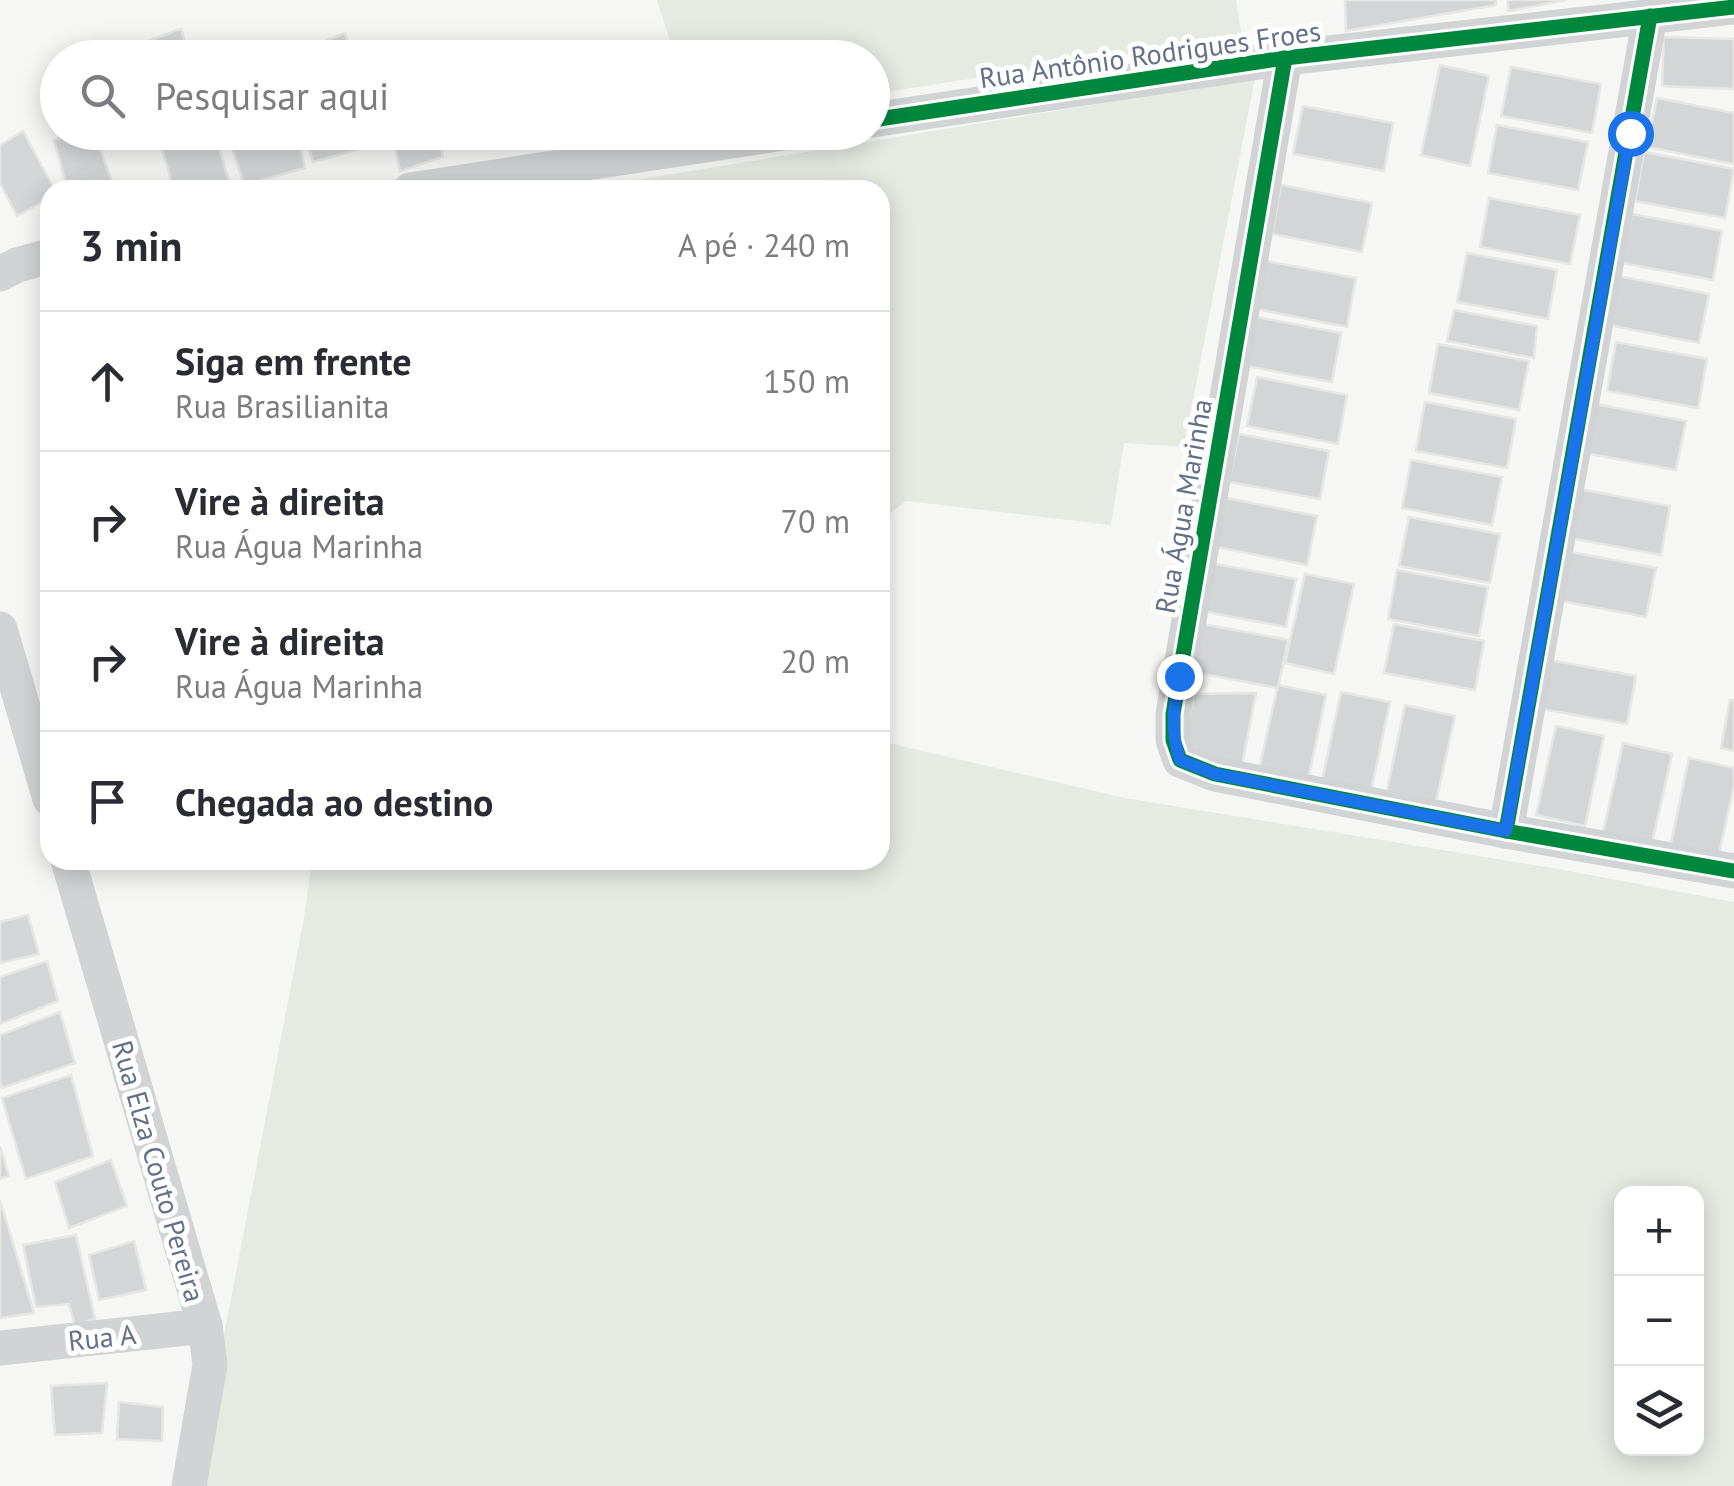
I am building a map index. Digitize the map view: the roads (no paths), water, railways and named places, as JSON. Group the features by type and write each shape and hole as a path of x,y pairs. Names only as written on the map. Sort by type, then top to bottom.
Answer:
{"street":[{"name":"Rua Antônio Rodrigues Froes","path":"890,117 1285,58 1734,6"},
{"path":"1506,831 1650,16"},
{"name":"Rua Água Marinha","path":"1285,58 1173,714 1173,740 1180,760 1215,774 1734,872"},
{"path":"476,180 672,150"},
{"path":"0,274 40,259"},
{"path":"0,629 40,765"},
{"name":"Rua Elza Couto Pereira","path":"71,870 204,1326 210,1365 190,1486"},
{"name":"Rua A","path":"0,1348 204,1326"}]}
